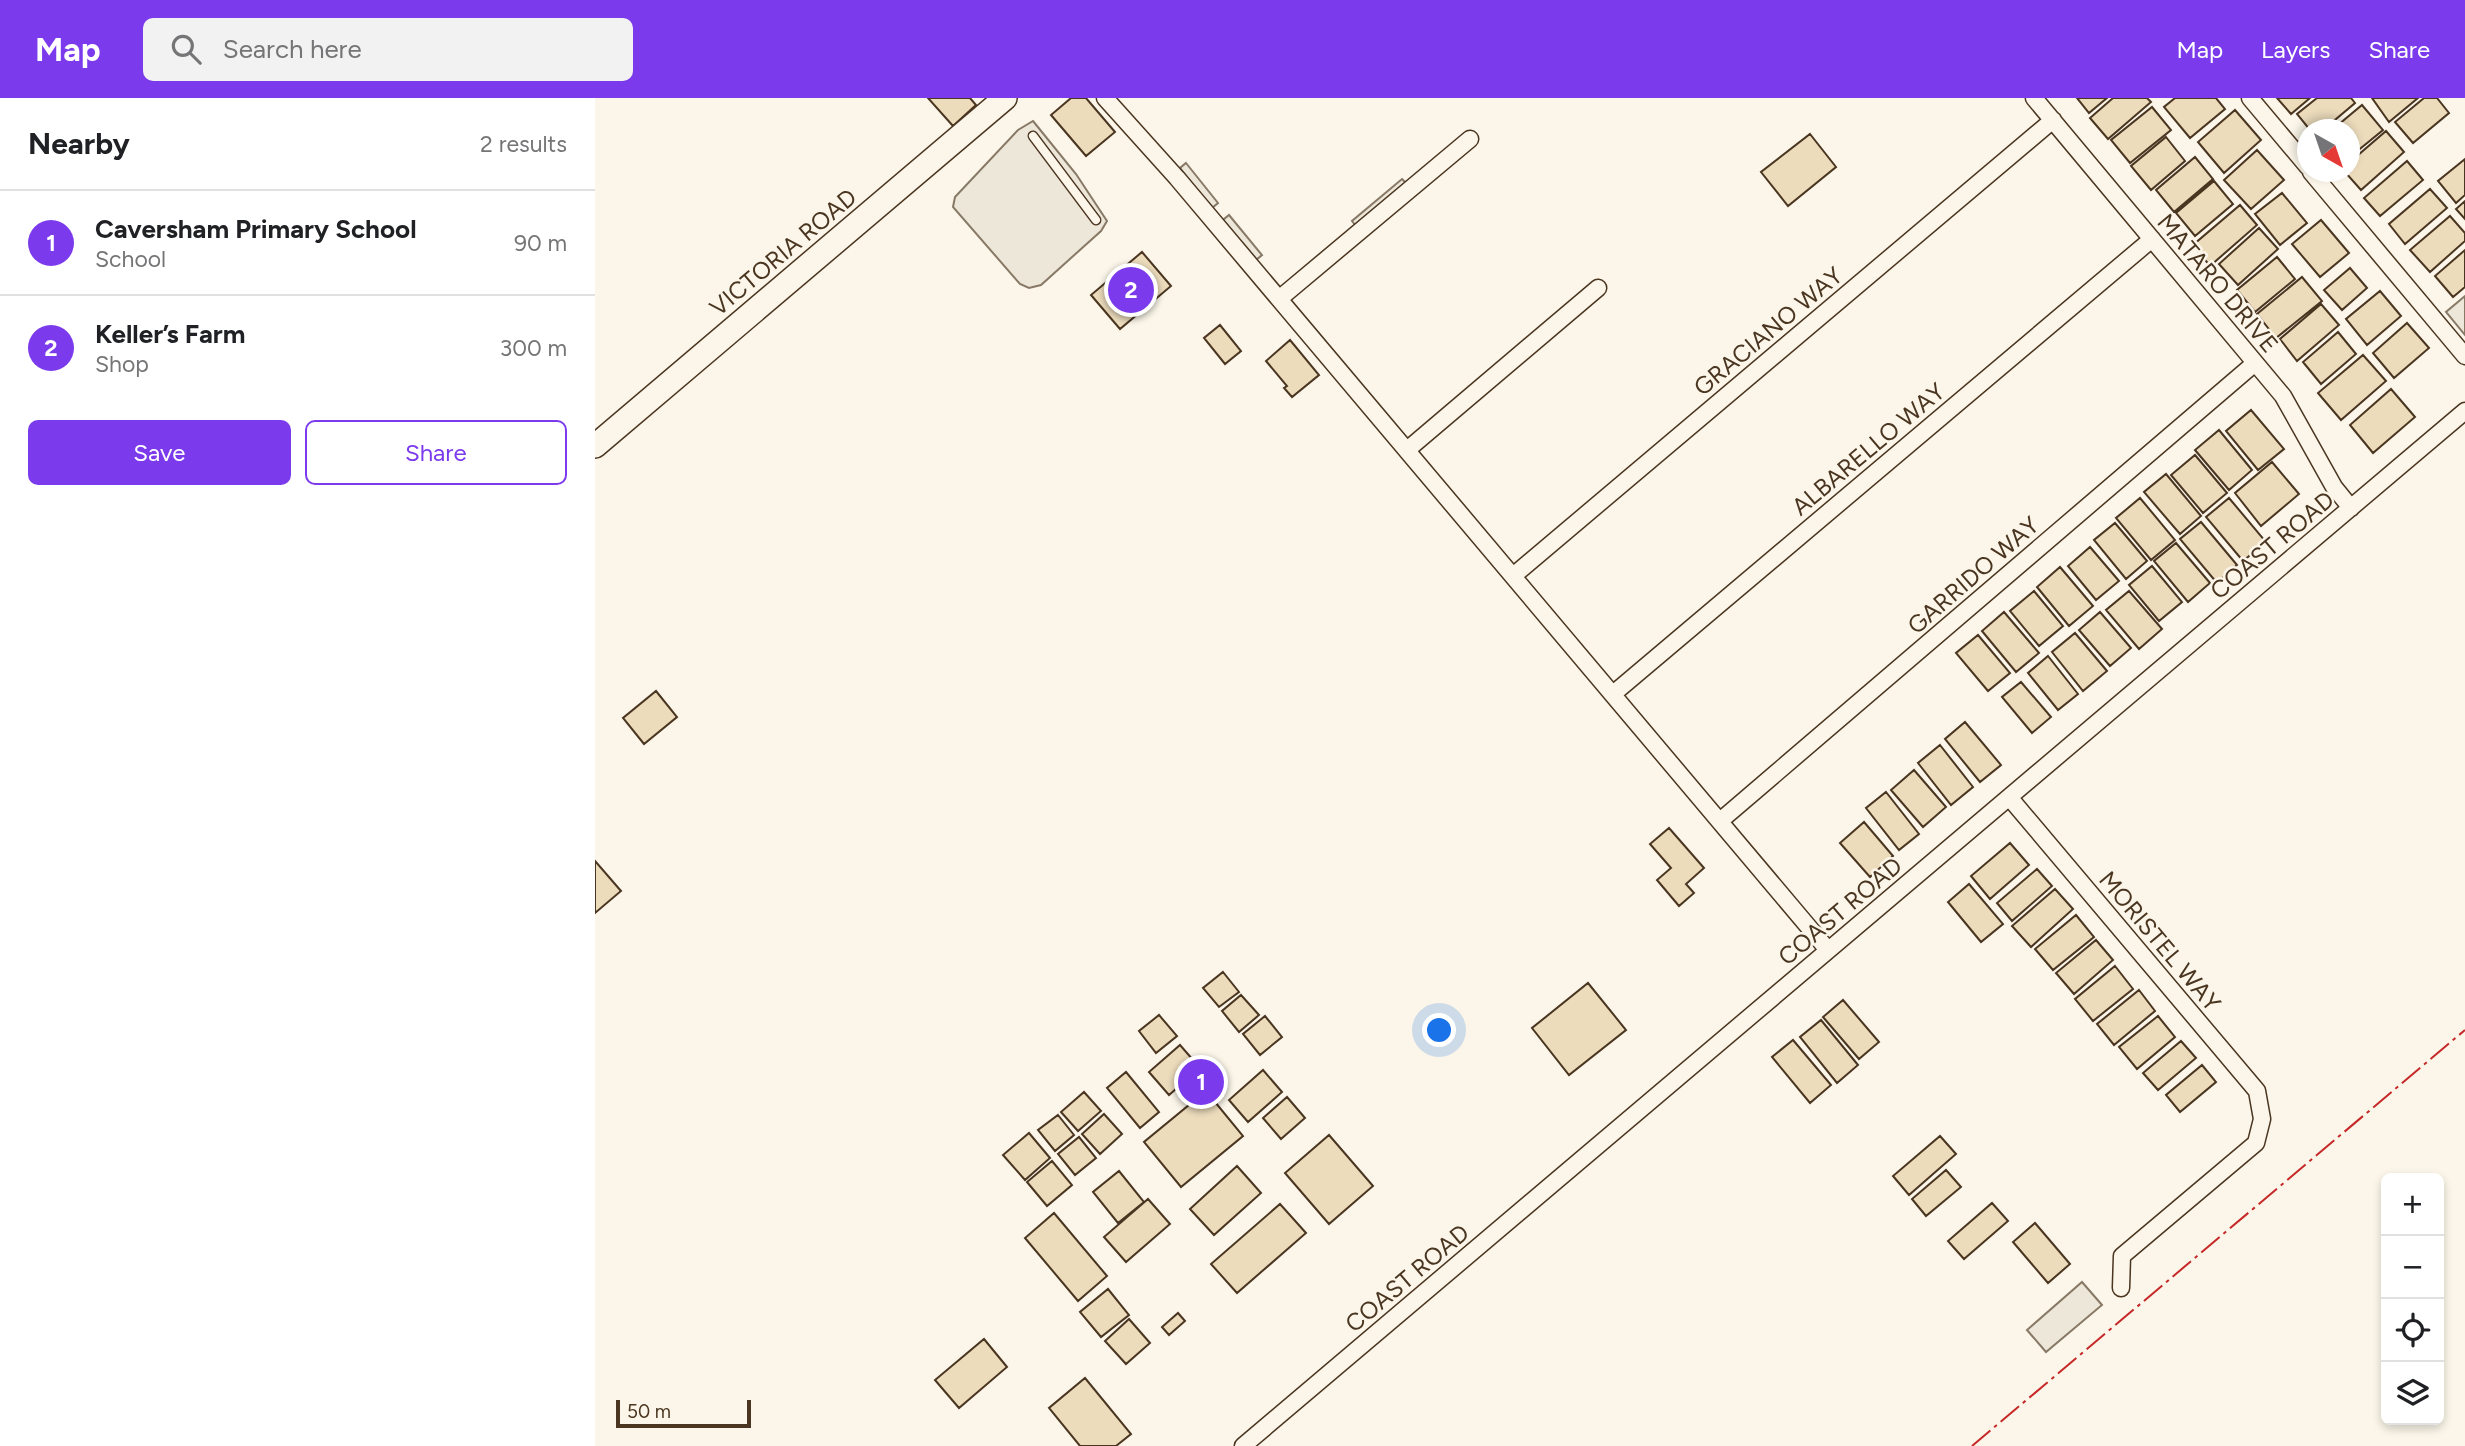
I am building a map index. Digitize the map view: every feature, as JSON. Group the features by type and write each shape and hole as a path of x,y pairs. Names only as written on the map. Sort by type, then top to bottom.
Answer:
{"street":[{"name":"VICTORIA ROAD","path":"595,446 1005,98"},
{"path":"1105,98 1177,178 1829,950"},
{"name":"MATARO DRIVE","path":"2034,98 2283,396 2334,487 2351,508"},
{"path":"2250,98 2297,154"},
{"name":"GRACIANO WAY","path":"1513,576 2053,120"},
{"path":"1279,299 1470,139"},
{"path":"2319,182 2465,356"},
{"name":"ALBARELLO WAY","path":"1613,694 2152,239"},
{"path":"1407,450 1598,288"},
{"name":"GARRIDO WAY","path":"1720,821 2255,363"},
{"name":"COAST ROAD","path":"1243,1446 2465,411"},
{"name":"MORISTEL WAY","path":"2010,797 2257,1091 2262,1119 2256,1143 2122,1256 2121,1288"}],"lane":[{"path":"1033,136 1095,220"}],"shaded area":[{"path":"1033,121 1076,174 1107,221 1101,231 1041,285 1029,288 1020,284 953,207 955,197 1018,130"},
{"path":"1186,163 1218,203 1212,208 1180,168"},
{"path":"1402,179 1407,184 1356,226 1352,221"},
{"path":"1229,215 1262,255 1256,260 1223,220"},
{"path":"2465,296 2465,335 2446,312"},
{"path":"2082,1282 2102,1305 2046,1352 2027,1330"}],"building":[{"path":"928,98 970,98 976,105 953,126"},
{"path":"1071,98 1086,98 1115,132 1086,156 1051,115"},
{"path":"2077,98 2107,98 2089,113"},
{"path":"2113,98 2147,98 2151,102 2108,139 2090,118"},
{"path":"2175,98 2216,98 2225,109 2190,138 2164,107"},
{"path":"2277,98 2310,98 2291,114"},
{"path":"2317,98 2351,98 2355,103 2336,119 2301,119 2297,114"},
{"path":"2372,98 2418,98 2389,122"},
{"path":"2424,98 2437,98 2449,113 2413,143 2395,122"},
{"path":"2362,105 2383,130 2360,149 2360,119 2345,119"},
{"path":"2152,107 2171,130 2130,163 2111,140"},
{"path":"2235,110 2261,140 2224,173 2198,142"},
{"path":"2386,131 2404,152 2361,190 2354,182 2360,182 2360,153"},
{"path":"1810,134 1836,167 1788,206 1761,172"},
{"path":"2166,137 2185,161 2151,190 2131,166"},
{"path":"2257,150 2284,180 2251,209 2224,180"},
{"path":"2195,157 2213,179 2174,212 2156,190"},
{"path":"2465,159 2465,195 2456,203 2438,181"},
{"path":"2407,161 2423,180 2380,216 2364,198"},
{"path":"2214,181 2233,204 2195,236 2176,213"},
{"path":"2430,189 2447,208 2405,244 2389,224"},
{"path":"2282,193 2307,223 2280,245 2255,214"},
{"path":"2465,201 2465,219 2456,209"},
{"path":"2240,205 2257,225 2210,266 2193,245"},
{"path":"2450,216 2465,233 2465,241 2430,272 2410,250"},
{"path":"2321,220 2349,253 2320,277 2292,244"},
{"path":"2259,228 2278,249 2238,285 2219,264"},
{"path":"2465,250 2465,287 2453,297 2435,276"},
{"path":"1142,252 1171,286 1120,329 1091,295"},
{"path":"2277,257 2295,279 2255,312 2237,290"},
{"path":"2350,268 2367,288 2342,310 2324,290"},
{"path":"2302,277 2322,301 2276,338 2257,314"},
{"path":"2380,291 2401,316 2367,345 2346,319"},
{"path":"2321,304 2339,325 2297,361 2280,339"},
{"path":"2407,323 2429,348 2394,378 2373,353"},
{"path":"1220,325 1241,351 1225,364 1204,338"},
{"path":"2338,332 2356,354 2321,384 2303,362"},
{"path":"1290,340 1319,375 1292,397 1284,388 1287,386 1266,361"},
{"path":"2363,355 2386,381 2341,420 2318,393"},
{"path":"2391,389 2415,417 2373,453 2350,425"},
{"path":"2251,410 2284,449 2258,470 2226,431"},
{"path":"2219,430 2252,470 2229,490 2195,450"},
{"path":"2195,455 2227,493 2203,513 2171,475"},
{"path":"2272,462 2299,494 2261,526 2235,493"},
{"path":"2166,474 2201,516 2180,534 2144,492"},
{"path":"2140,498 2175,540 2151,560 2116,518"},
{"path":"2229,498 2266,542 2243,561 2206,517"},
{"path":"2201,522 2237,565 2217,583 2180,539"},
{"path":"2115,523 2147,561 2126,579 2094,540"},
{"path":"2176,543 2210,583 2188,602 2154,561"},
{"path":"2090,547 2119,581 2096,600 2068,566"},
{"path":"2152,566 2182,602 2159,621 2129,585"},
{"path":"2060,567 2093,606 2069,626 2037,587"},
{"path":"2034,591 2063,626 2039,646 2010,611"},
{"path":"2129,591 2162,629 2139,649 2106,610"},
{"path":"2004,612 2039,653 2016,672 1982,631"},
{"path":"2100,612 2131,648 2110,666 2079,630"},
{"path":"2075,633 2107,671 2083,691 2052,652"},
{"path":"1978,635 2010,673 1988,691 1956,653"},
{"path":"2048,656 2078,694 2058,710 2028,673"},
{"path":"2021,682 2051,717 2032,733 2002,697"},
{"path":"656,691 677,717 644,744 623,718"},
{"path":"1965,722 2001,765 1980,782 1945,739"},
{"path":"1940,745 1973,787 1951,805 1918,763"},
{"path":"1914,770 1946,807 1923,827 1891,790"},
{"path":"1886,792 1919,834 1899,850 1866,808"},
{"path":"1864,822 1893,856 1870,877 1840,843"},
{"path":"1669,828 1704,868 1686,884 1694,893 1679,906 1657,880 1671,868 1650,844"},
{"path":"2010,843 2029,865 1990,899 1971,876"},
{"path":"595,861 621,891 595,913"},
{"path":"2037,869 2052,886 2012,921 1997,903"},
{"path":"1969,884 2003,924 1981,942 1948,902"},
{"path":"2055,889 2073,909 2031,947 2012,926"},
{"path":"2076,915 2094,937 2053,970 2035,949"},
{"path":"2096,940 2113,960 2074,994 2056,973"},
{"path":"2115,966 2133,989 2093,1021 2075,999"},
{"path":"1223,972 1239,992 1219,1007 1203,988"},
{"path":"1588,983 1626,1030 1569,1075 1532,1028"},
{"path":"2139,990 2155,1011 2114,1045 2097,1024"},
{"path":"1241,995 1259,1015 1239,1032 1222,1011"},
{"path":"1843,1000 1879,1042 1859,1059 1823,1017"},
{"path":"1159,1015 1177,1036 1156,1053 1139,1031"},
{"path":"1265,1016 1282,1037 1260,1055 1243,1034"},
{"path":"2158,1016 2175,1037 2137,1069 2119,1047"},
{"path":"1821,1020 1858,1065 1837,1083 1800,1037"},
{"path":"1793,1040 1831,1085 1810,1103 1772,1057"},
{"path":"2181,1041 2196,1058 2158,1090 2143,1073"},
{"path":"1180,1045 1200,1068 1169,1095 1149,1072"},
{"path":"2202,1065 2216,1082 2180,1112 2166,1095"},
{"path":"1263,1070 1282,1092 1248,1122 1229,1100"},
{"path":"1126,1072 1159,1112 1140,1128 1107,1088"},
{"path":"1206,1091 1243,1136 1181,1187 1144,1142"},
{"path":"1084,1092 1101,1111 1078,1131 1061,1112"},
{"path":"1287,1097 1305,1118 1281,1139 1263,1118"},
{"path":"1104,1114 1122,1134 1100,1154 1082,1134"},
{"path":"1058,1115 1074,1135 1055,1151 1038,1130"},
{"path":"1029,1133 1050,1158 1025,1180 1003,1155"},
{"path":"1329,1135 1373,1186 1329,1224 1285,1173"},
{"path":"1940,1136 1956,1154 1909,1195 1893,1176"},
{"path":"1079,1137 1096,1158 1075,1175 1058,1154"},
{"path":"1052,1161 1072,1185 1047,1206 1027,1182"},
{"path":"1237,1166 1261,1193 1214,1235 1190,1209"},
{"path":"1946,1170 1961,1187 1926,1216 1912,1199"},
{"path":"1119,1171 1144,1202 1118,1223 1093,1192"},
{"path":"1148,1199 1170,1224 1126,1262 1104,1237"},
{"path":"1992,1203 2008,1221 1964,1259 1948,1241"},
{"path":"1280,1204 1306,1233 1237,1293 1211,1264"},
{"path":"1054,1213 1107,1276 1078,1301 1025,1238"},
{"path":"2035,1223 2070,1264 2048,1283 2013,1242"},
{"path":"1108,1289 1129,1315 1101,1337 1080,1312"},
{"path":"1178,1313 1185,1321 1169,1335 1162,1327"},
{"path":"1129,1319 1150,1343 1126,1364 1105,1341"},
{"path":"984,1339 1007,1367 959,1408 935,1380"},
{"path":"1085,1378 1131,1434 1116,1446 1080,1446 1049,1408"}],"power":[{"path":"1972,1446 2465,1030"}],"place":[{"name":"Keller’s Farm","path":"1131,290"},
{"name":"Caversham Primary School","path":"1201,1082"}]}
